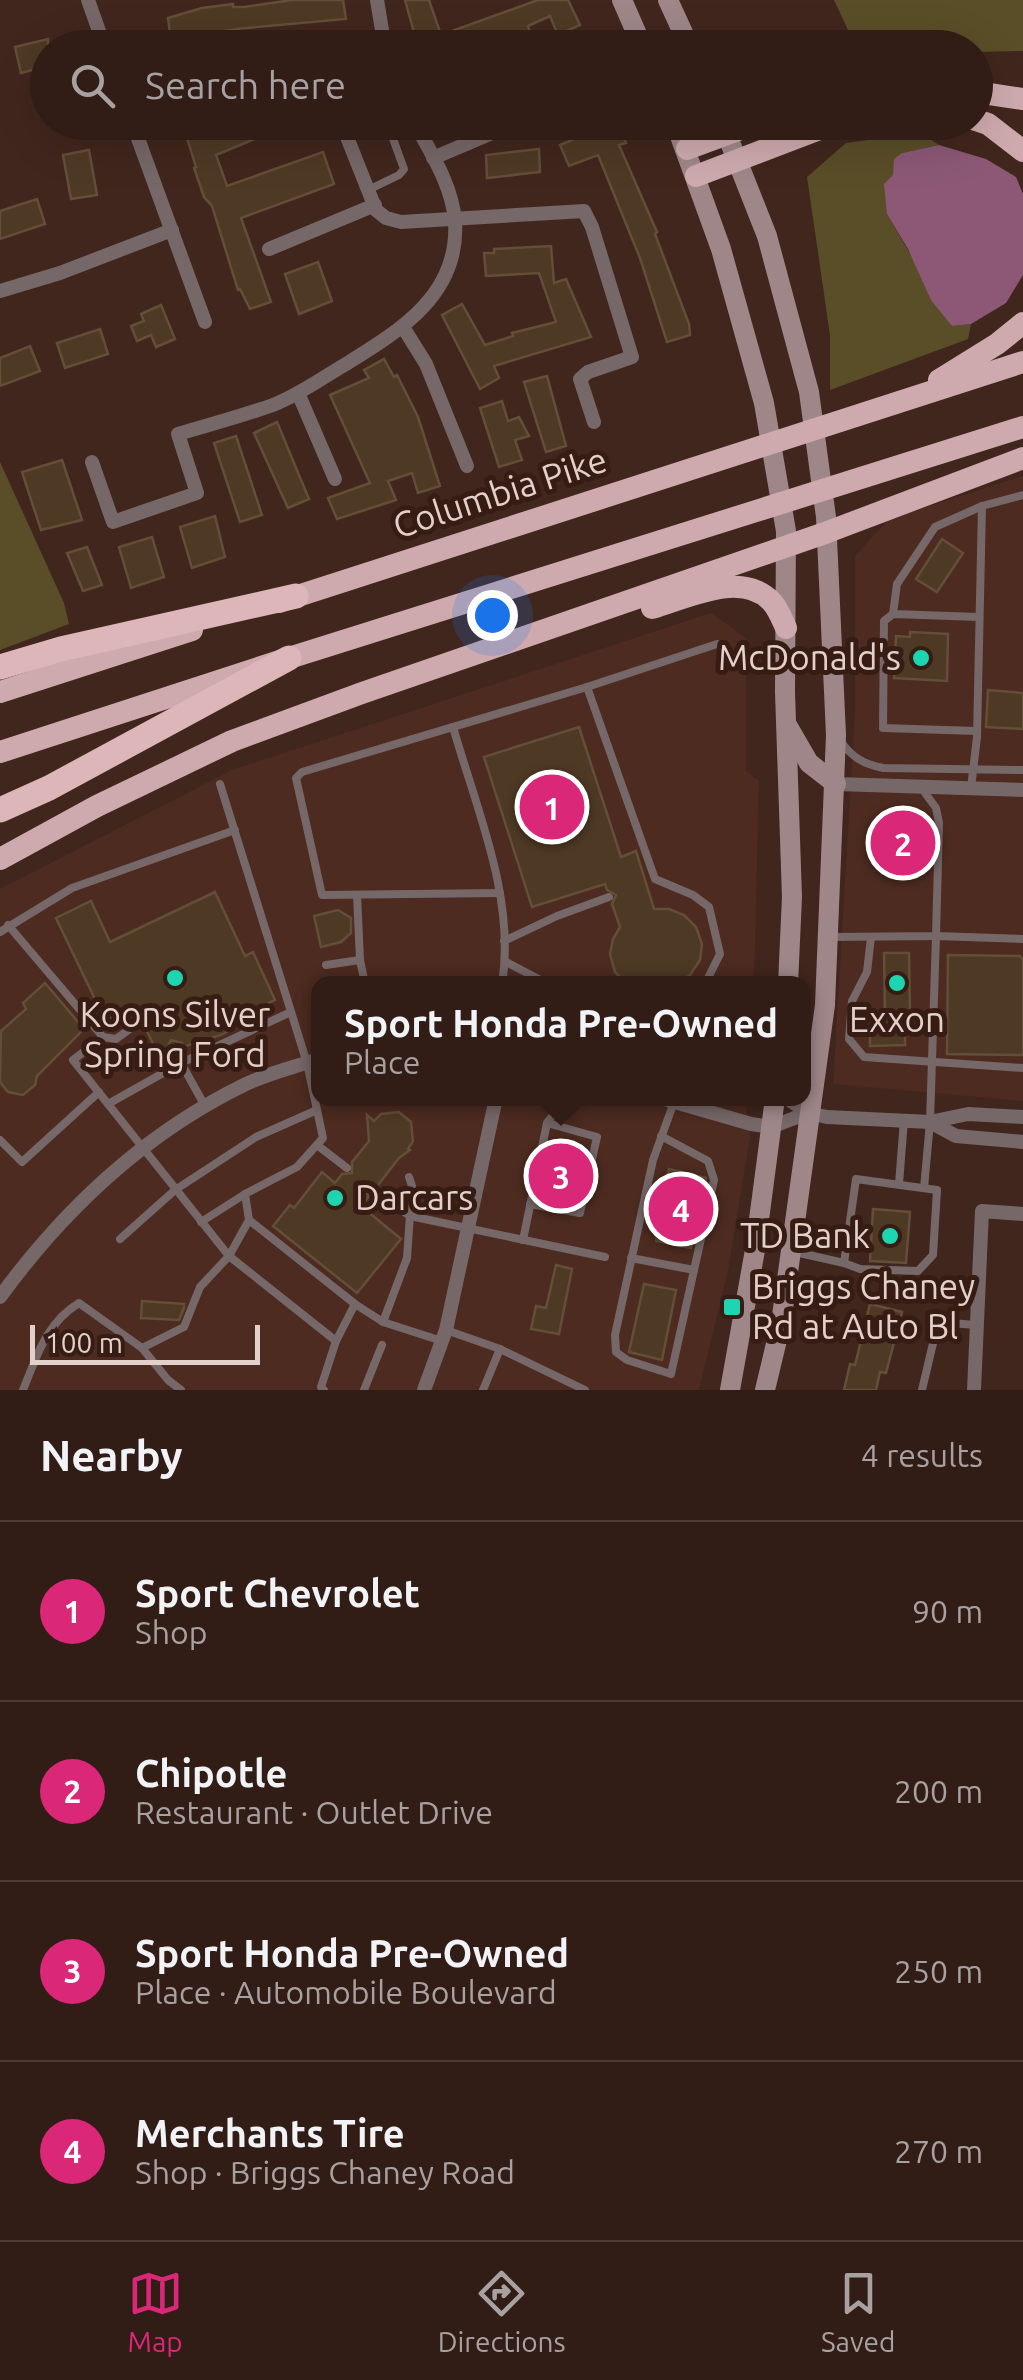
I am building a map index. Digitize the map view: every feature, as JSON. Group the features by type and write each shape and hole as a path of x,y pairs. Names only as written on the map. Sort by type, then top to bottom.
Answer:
{"highway":[{"path":"993,95 1023,100"},
{"path":"993,128 1023,151"},
{"path":"687,149 704,140"},
{"path":"696,176 792,140"},
{"path":"913,396 997,344 1023,322"},
{"name":"Columbia Pike","path":"0,692 1023,362"},
{"path":"0,752 1023,428"},
{"path":"0,859 97,806 232,741 479,654 786,538 1023,458"},
{"path":"479,654 736,585 756,590 774,602 786,628"},
{"path":"0,667 62,649 296,596"},
{"path":"0,810 49,788 289,658"}],"main road":[{"path":"622,0 635,30"},
{"path":"668,0 682,30"},
{"path":"683,140 721,249 764,403 786,538 786,723 792,897 788,976"},
{"path":"729,140 767,236 809,392 826,525 836,784 825,1005 811,1094"},
{"path":"786,723 810,763 836,784"},
{"path":"730,1390 755,1250 774,1106"},
{"path":"765,1390 781,1323 809,1106"}],"street":[{"path":"88,0 99,30"},
{"path":"377,0 382,30"},
{"path":"139,140 205,322"},
{"path":"348,140 375,206 386,218 400,222 584,211 632,357 580,378 594,422"},
{"path":"92,462 113,522 196,494 178,434 298,393 426,308 445,276 455,240 455,218 448,189 424,140"},
{"path":"434,158 476,140"},
{"path":"269,249 375,206"},
{"path":"0,291 172,230"},
{"path":"404,326 426,364 468,466"},
{"path":"298,393 336,479"},
{"path":"836,784 1023,790"},
{"path":"0,1295 104,1179 141,1148 250,1082 311,1062"},
{"path":"424,1390 443,1336 494,1106"},
{"path":"688,1106 771,1126 808,1113 930,1122 968,1114 1023,1117"},
{"path":"798,1106 808,1113"},
{"path":"930,1122 956,1136 1023,1142"},
{"path":"974,1390 982,1211 1023,1214"}],"lane":[{"path":"368,190 400,175 404,169 394,140"},
{"path":"893,614 897,584 935,527 982,506 1023,495"},
{"path":"972,788 982,506"},
{"path":"977,730 883,728 884,621 893,614 979,617"},
{"path":"500,893 322,896 296,778 302,772 717,644"},
{"path":"587,687 651,881 693,895 709,907 720,954 709,976"},
{"path":"453,727 500,893 506,962 503,976"},
{"path":"836,736 851,755 865,764 883,768 1023,770"},
{"path":"220,784 291,1012 311,1057"},
{"path":"920,786 936,808 939,823 930,1122 924,1188"},
{"path":"0,932 72,888 235,830"},
{"path":"358,895 363,976"},
{"path":"504,942 557,916 610,897"},
{"path":"8,925 103,1037 116,1039 142,1020"},
{"path":"829,937 1023,938"},
{"path":"871,937 868,972 852,1001 849,1039 864,1057 1023,1068"},
{"path":"326,966 360,960"},
{"path":"506,962 525,976"},
{"path":"108,1104 180,1063 291,1012"},
{"path":"103,1037 73,1060 228,1256 336,1340"},
{"path":"173,1047 205,1106"},
{"path":"0,1140 22,1162 99,1092"},
{"path":"201,1222 244,1194 297,1168 323,1138 317,1106"},
{"path":"523,1240 547,1123 560,1106"},
{"path":"661,1136 708,1161 714,1180 671,1374 616,1352 615,1335 666,1106"},
{"path":"120,1239 174,1190 256,1137 317,1110"},
{"path":"899,1184 904,1120"},
{"path":"530,1204 580,1214 597,1136 547,1123"},
{"path":"317,1145 347,1168"},
{"path":"384,1322 407,1258 412,1186 409,1177"},
{"path":"790,1251 860,1269 918,1271 933,1255 937,1190 856,1178 844,1263"},
{"path":"373,1191 410,1216 606,1257"},
{"path":"244,1194 249,1220 355,1304 384,1322 500,1349 585,1390"},
{"path":"142,1348 184,1327 200,1286 228,1256 249,1220"},
{"path":"632,1258 694,1270"},
{"path":"23,1390 44,1336 64,1312 79,1303 142,1348 181,1390"},
{"path":"324,1390 320,1387 336,1340 355,1304"},
{"path":"922,1390 938,1322 976,1325"},
{"path":"364,1390 382,1346"},
{"path":"483,1390 500,1349"}],"shaded area":[{"path":"834,0 1023,0 1023,51 993,52 993,30 848,30"},
{"path":"931,140 939,145 902,153 893,176 887,214 952,326 971,324 968,339 830,390 830,335 807,177 846,143"},
{"path":"939,145 986,159 1016,177 1023,194 1023,275 1006,303 971,324 952,326 931,300 887,214 884,184 893,175 894,159 902,153"},
{"path":"0,462 64,603 69,624 0,650"},
{"path":"1023,476 1023,1101 833,1084 855,713 855,556 889,519"},
{"path":"711,613 746,638 746,771 759,781 754,976 311,976 311,1106 746,1106 750,1137 728,1271 699,1390 0,1390 0,889 232,770"}],"building":[{"path":"292,0 343,0 346,19 231,30 170,30 168,18 202,8 233,4 244,7"},
{"path":"405,0 429,0 439,30 413,30"},
{"path":"538,0 568,0 580,25 556,30 550,16 528,26 529,30 455,30"},
{"path":"30,43 30,71 21,73 15,47"},
{"path":"188,140 252,140 216,155 227,186 323,152 334,184 241,218 271,302 250,309 238,290"},
{"path":"572,140 625,140 626,143 619,145 657,232 690,335 667,342 640,258 598,155 569,166 560,145"},
{"path":"539,149 540,172 487,178 486,155"},
{"path":"89,150 97,195 71,199 63,155"},
{"path":"37,199 45,224 0,239 0,211"},
{"path":"551,246 554,283 566,279 591,337 494,366 499,378 480,389 442,315 462,304 485,345 513,336 512,333 556,322 539,273 486,276 484,253"},
{"path":"318,262 332,301 299,314 285,274"},
{"path":"161,305 175,339 156,347 151,335 137,341 131,326 144,321 141,314"},
{"path":"100,329 108,354 65,368 57,343"},
{"path":"30,346 40,371 0,386 0,358"},
{"path":"384,359 394,377 397,375 418,417 440,486 418,493 412,473 388,481 396,500 337,519 328,498 370,483 330,395 369,378 364,370"},
{"path":"547,376 566,446 546,452 524,382"},
{"path":"502,401 508,421 519,417 529,436 515,440 522,460 499,467 480,408"},
{"path":"277,422 309,499 288,508 254,433"},
{"path":"236,436 262,515 240,522 214,443"},
{"path":"62,460 82,520 41,530 22,472"},
{"path":"215,516 225,557 192,568 180,527"},
{"path":"152,537 164,577 131,588 119,547"},
{"path":"942,539 963,553 937,592 916,579"},
{"path":"87,547 102,585 83,591 67,553"},
{"name":"McDonald's","path":"910,632 948,634 947,681 894,678 896,636 910,637"},
{"path":"988,690 1023,693 1023,729 986,727"},
{"path":"579,727 621,857 636,851 654,909 684,915 696,927 702,944 700,960 690,975 619,976 615,972 610,954 620,927 612,904 616,895 605,884 532,907 484,757"},
{"path":"918,834 918,853 889,853 889,835"},
{"name":"Koons Silver Spring Ford","path":"215,892 245,956 253,952 275,1000 250,1012 224,1034 183,1047 171,1040 166,1050 158,1054 145,1027 149,1020 146,1014 138,1013 136,1008 105,1020 56,918 91,901 110,942"},
{"path":"338,910 351,918 351,933 341,942 321,947 314,916"},
{"path":"884,953 909,953 910,1014 905,1014 905,1045 870,1046 870,1013 885,1014"},
{"path":"948,955 1020,956 1023,960 1023,1055 947,1054"},
{"path":"45,983 84,1029 23,1095 8,1092 0,1082 1,1031 26,1009 23,1003"},
{"name":"Darcars","path":"399,1112 411,1122 410,1150 378,1185 367,1186 368,1197 361,1206 401,1239 357,1293 273,1226 290,1205 294,1208 322,1172 335,1183 342,1174 352,1173 352,1162 369,1141 367,1115 374,1121 381,1114"},
{"path":"556,1149 577,1154 566,1203 546,1198"},
{"path":"669,1169 706,1178 691,1248 656,1241"},
{"name":"TD Bank","path":"873,1209 910,1212 906,1263 870,1261"},
{"path":"556,1265 572,1269 559,1334 531,1329 536,1306 546,1308"},
{"path":"644,1284 676,1290 662,1360 629,1352"},
{"path":"142,1301 184,1304 184,1308 179,1320 141,1318"},
{"path":"870,1304 902,1312 886,1373 880,1372 876,1390 844,1390 850,1364 855,1365"}],"place":[{"name":"McDonald's","path":"921,658"},
{"name":"Sport Chevrolet","path":"552,807"},
{"name":"Chipotle","path":"903,843"},
{"name":"Koons Silver Spring Ford","path":"175,978"},
{"name":"Exxon","path":"897,983"},
{"name":"Sport Honda Pre-Owned","path":"561,1176"},
{"name":"Darcars","path":"335,1198"},
{"name":"Merchants Tire","path":"681,1209"},
{"name":"TD Bank","path":"890,1236"},
{"name":"Briggs Chaney Rd at Auto Bl","path":"732,1307"}]}
